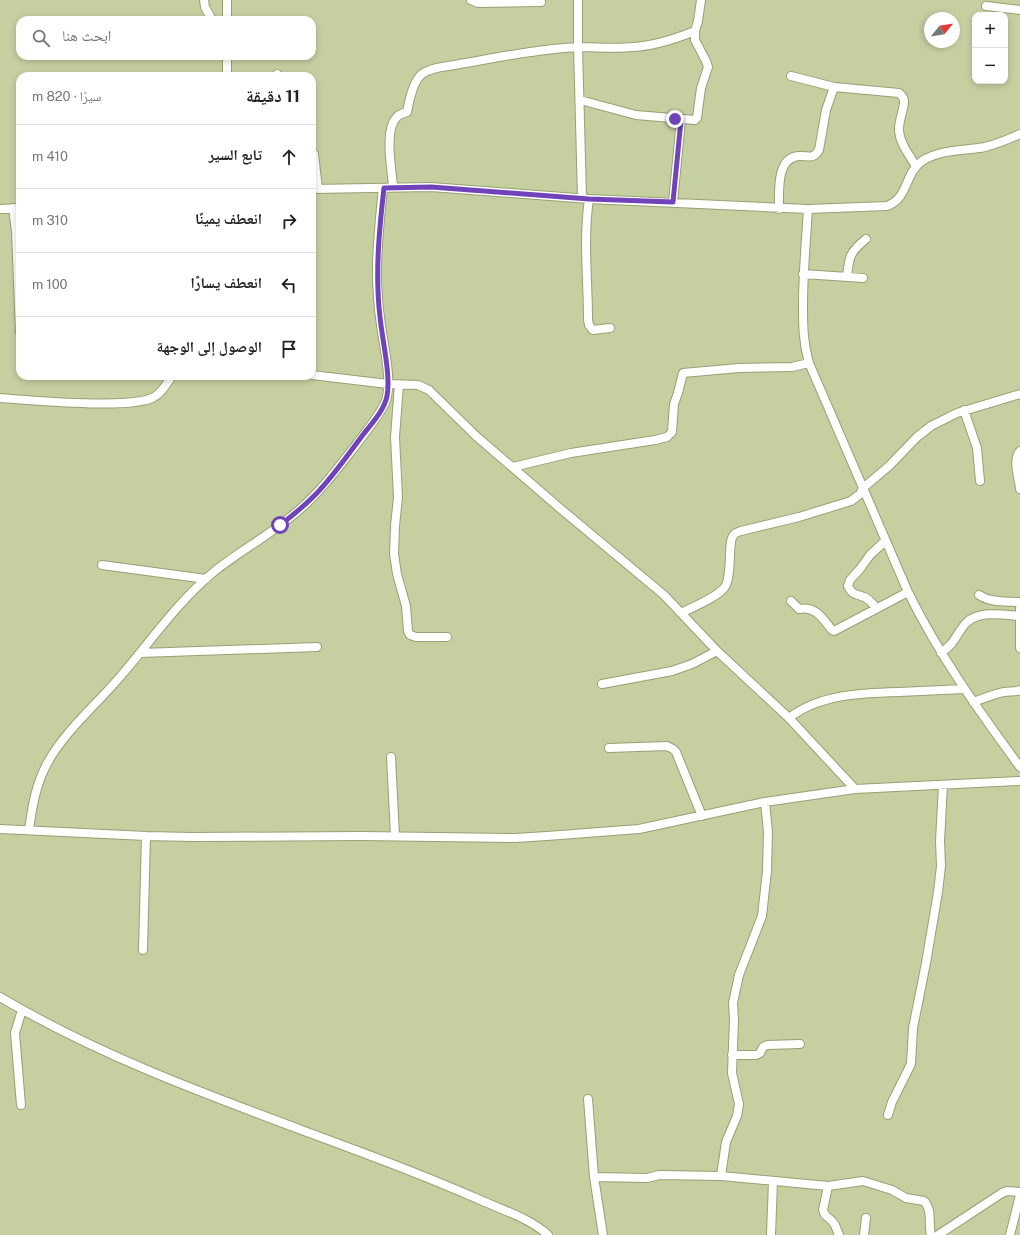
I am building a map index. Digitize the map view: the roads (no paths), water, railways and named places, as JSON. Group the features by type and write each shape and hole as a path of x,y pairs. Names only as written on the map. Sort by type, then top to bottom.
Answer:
{"street":[{"path":"204,0 205,7 210,16"},
{"path":"226,0 227,16"},
{"path":"471,0 478,3 541,2"},
{"path":"578,0 578,47 586,220 585,242 588,277 588,320 589,325 593,330 610,328"},
{"path":"580,100 636,115 694,121 696,119 708,67 695,40 695,31 701,0"},
{"path":"986,6 1020,10"},
{"path":"393,187 390,139 391,127 397,116 406,112 415,84 421,74 435,68 525,53 578,47 618,48 644,46 671,40 695,31"},
{"path":"227,60 227,72"},
{"path":"790,76 834,87 899,94 902,96 904,100 898,130 904,146 916,166"},
{"path":"779,208 779,187 782,168 785,163 792,158 799,156 811,157 816,155 820,150 826,110 834,87"},
{"path":"673,202 681,120"},
{"path":"316,189 431,187 585,198 779,208 808,209 882,206 893,204 901,197 908,179 916,166 933,155 985,146 1008,140 1020,134"},
{"path":"28,830 40,780 52,755 73,729 140,653 179,604 230,559 280,525 315,495 328,481 375,420 385,404 388,384 377,281 379,231 384,188"},
{"path":"0,210 16,208"},
{"path":"808,209 803,274 803,341 809,362 908,592 941,653 964,689 1019,764"},
{"path":"847,277 849,262 852,254 866,239"},
{"path":"803,274 862,278"},
{"path":"513,467 571,453 667,437 672,432 674,404 683,373 739,368 792,367 809,362"},
{"path":"316,375 388,384 418,385 425,388 461,423 664,595 717,651 789,718 855,789"},
{"path":"0,398 88,403 135,402 154,397 169,380"},
{"path":"399,385 395,437 398,489 398,506 394,539 395,564 406,606 409,633 412,637 416,638 447,637"},
{"path":"681,613 714,596 726,585 730,561 731,540 734,534 805,516 851,501 860,494 863,488 889,466 923,431 949,416 964,410 1020,394"},
{"path":"964,410 977,448 980,481"},
{"path":"1020,450 1016,460 1020,489"},
{"path":"876,608 865,597 855,595 850,592 848,586 850,580 860,570 870,555 885,541"},
{"path":"102,564 206,579"},
{"path":"791,602 799,609 806,608 814,610 834,631 908,592"},
{"path":"979,595 992,601 1020,602"},
{"path":"1020,608 1020,648"},
{"path":"941,653 952,644 966,623 974,618 982,615 999,614 1020,616"},
{"path":"140,653 317,647"},
{"path":"602,684 684,667 717,651"},
{"path":"789,718 798,711 812,705 852,694 964,689"},
{"path":"973,702 997,694 1020,690"},
{"path":"609,748 667,746 673,749 676,752 702,816"},
{"path":"391,757 395,836"},
{"path":"0,829 193,837 395,836 515,838 639,828 765,802 855,789 1020,781"},
{"path":"888,1115 892,1102 910,1064 912,1028 926,963 938,892 941,866 940,841 943,785"},
{"path":"721,1176 726,1142 738,1116 739,1104 732,1073 734,1020 732,1003 739,975 762,916 767,871 768,832 765,802"},
{"path":"143,950 146,836"},
{"path":"0,997 22,1010 98,1048 152,1072 226,1102 453,1188 518,1217 548,1235"},
{"path":"21,1105 15,1033 22,1010"},
{"path":"732,1055 756,1055 760,1053 763,1047 767,1045 800,1044"},
{"path":"588,1099 594,1177 603,1235"},
{"path":"594,1177 647,1178 659,1175 721,1176 828,1186 863,1181 892,1190 906,1198 924,1201 929,1210 931,1235"},
{"path":"771,1235 773,1181"},
{"path":"828,1186 823,1210 831,1220 839,1235"},
{"path":"938,1235 1007,1191 1020,1193 1010,1235"},
{"path":"864,1235 866,1218"}]}
